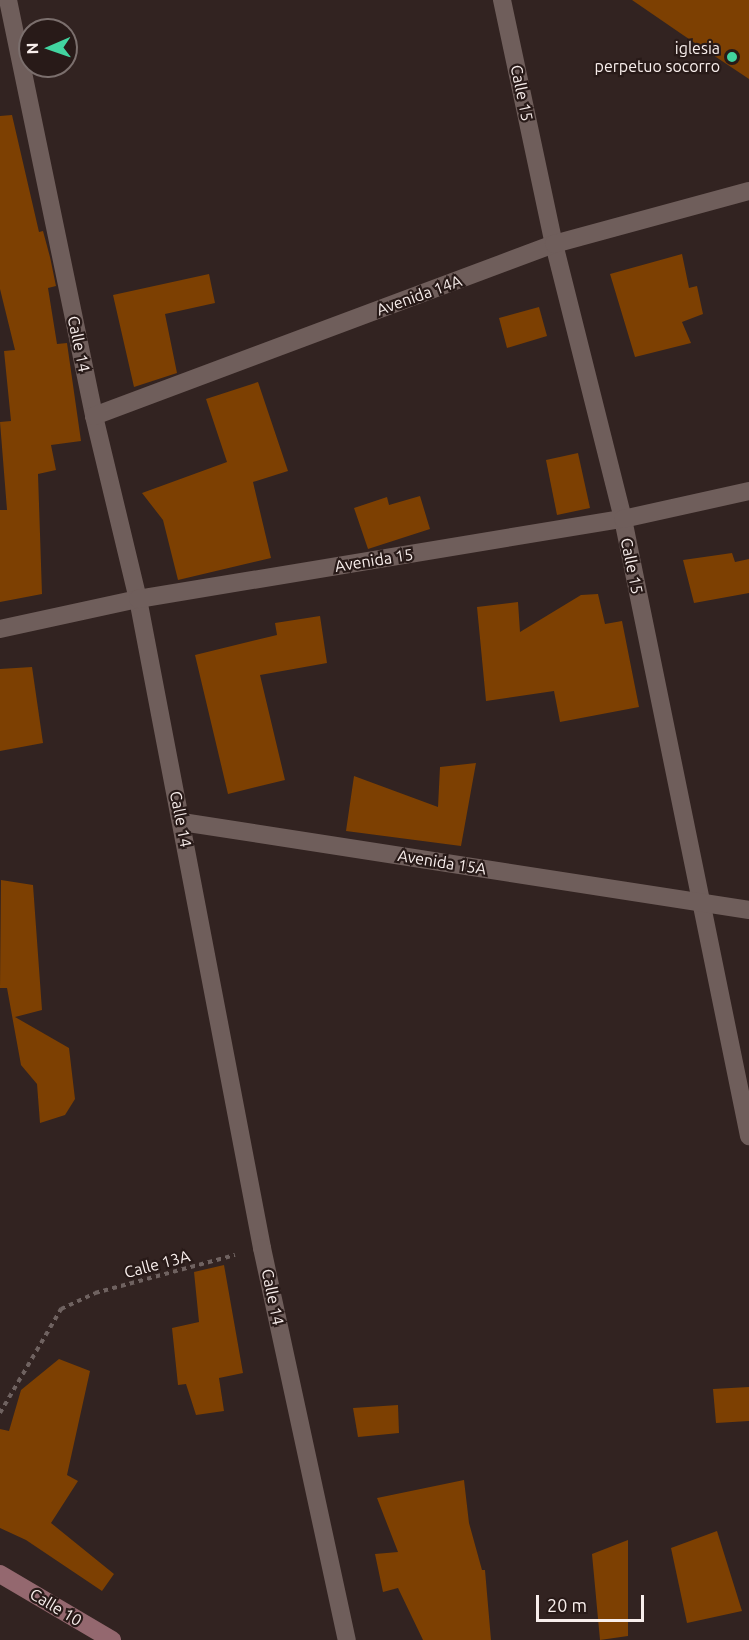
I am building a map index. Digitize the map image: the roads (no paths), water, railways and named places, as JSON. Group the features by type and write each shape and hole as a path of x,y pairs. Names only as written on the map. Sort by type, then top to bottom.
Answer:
{"street":[{"name":"Calle 14","path":"8,0 94,416 138,599 262,1248 347,1640"},
{"name":"Calle 15","path":"502,0 554,244 623,519 749,1136"},
{"name":"Avenida 14A","path":"94,416 554,244 749,191"},
{"name":"Avenida 15","path":"0,629 138,599 623,519 749,490"},
{"name":"Avenida 15A","path":"182,822 749,909"},
{"name":"Calle 10","path":"0,1574 112,1640"}],"place":[{"name":"iglesia perpetuo socorro","path":"732,57"}]}
